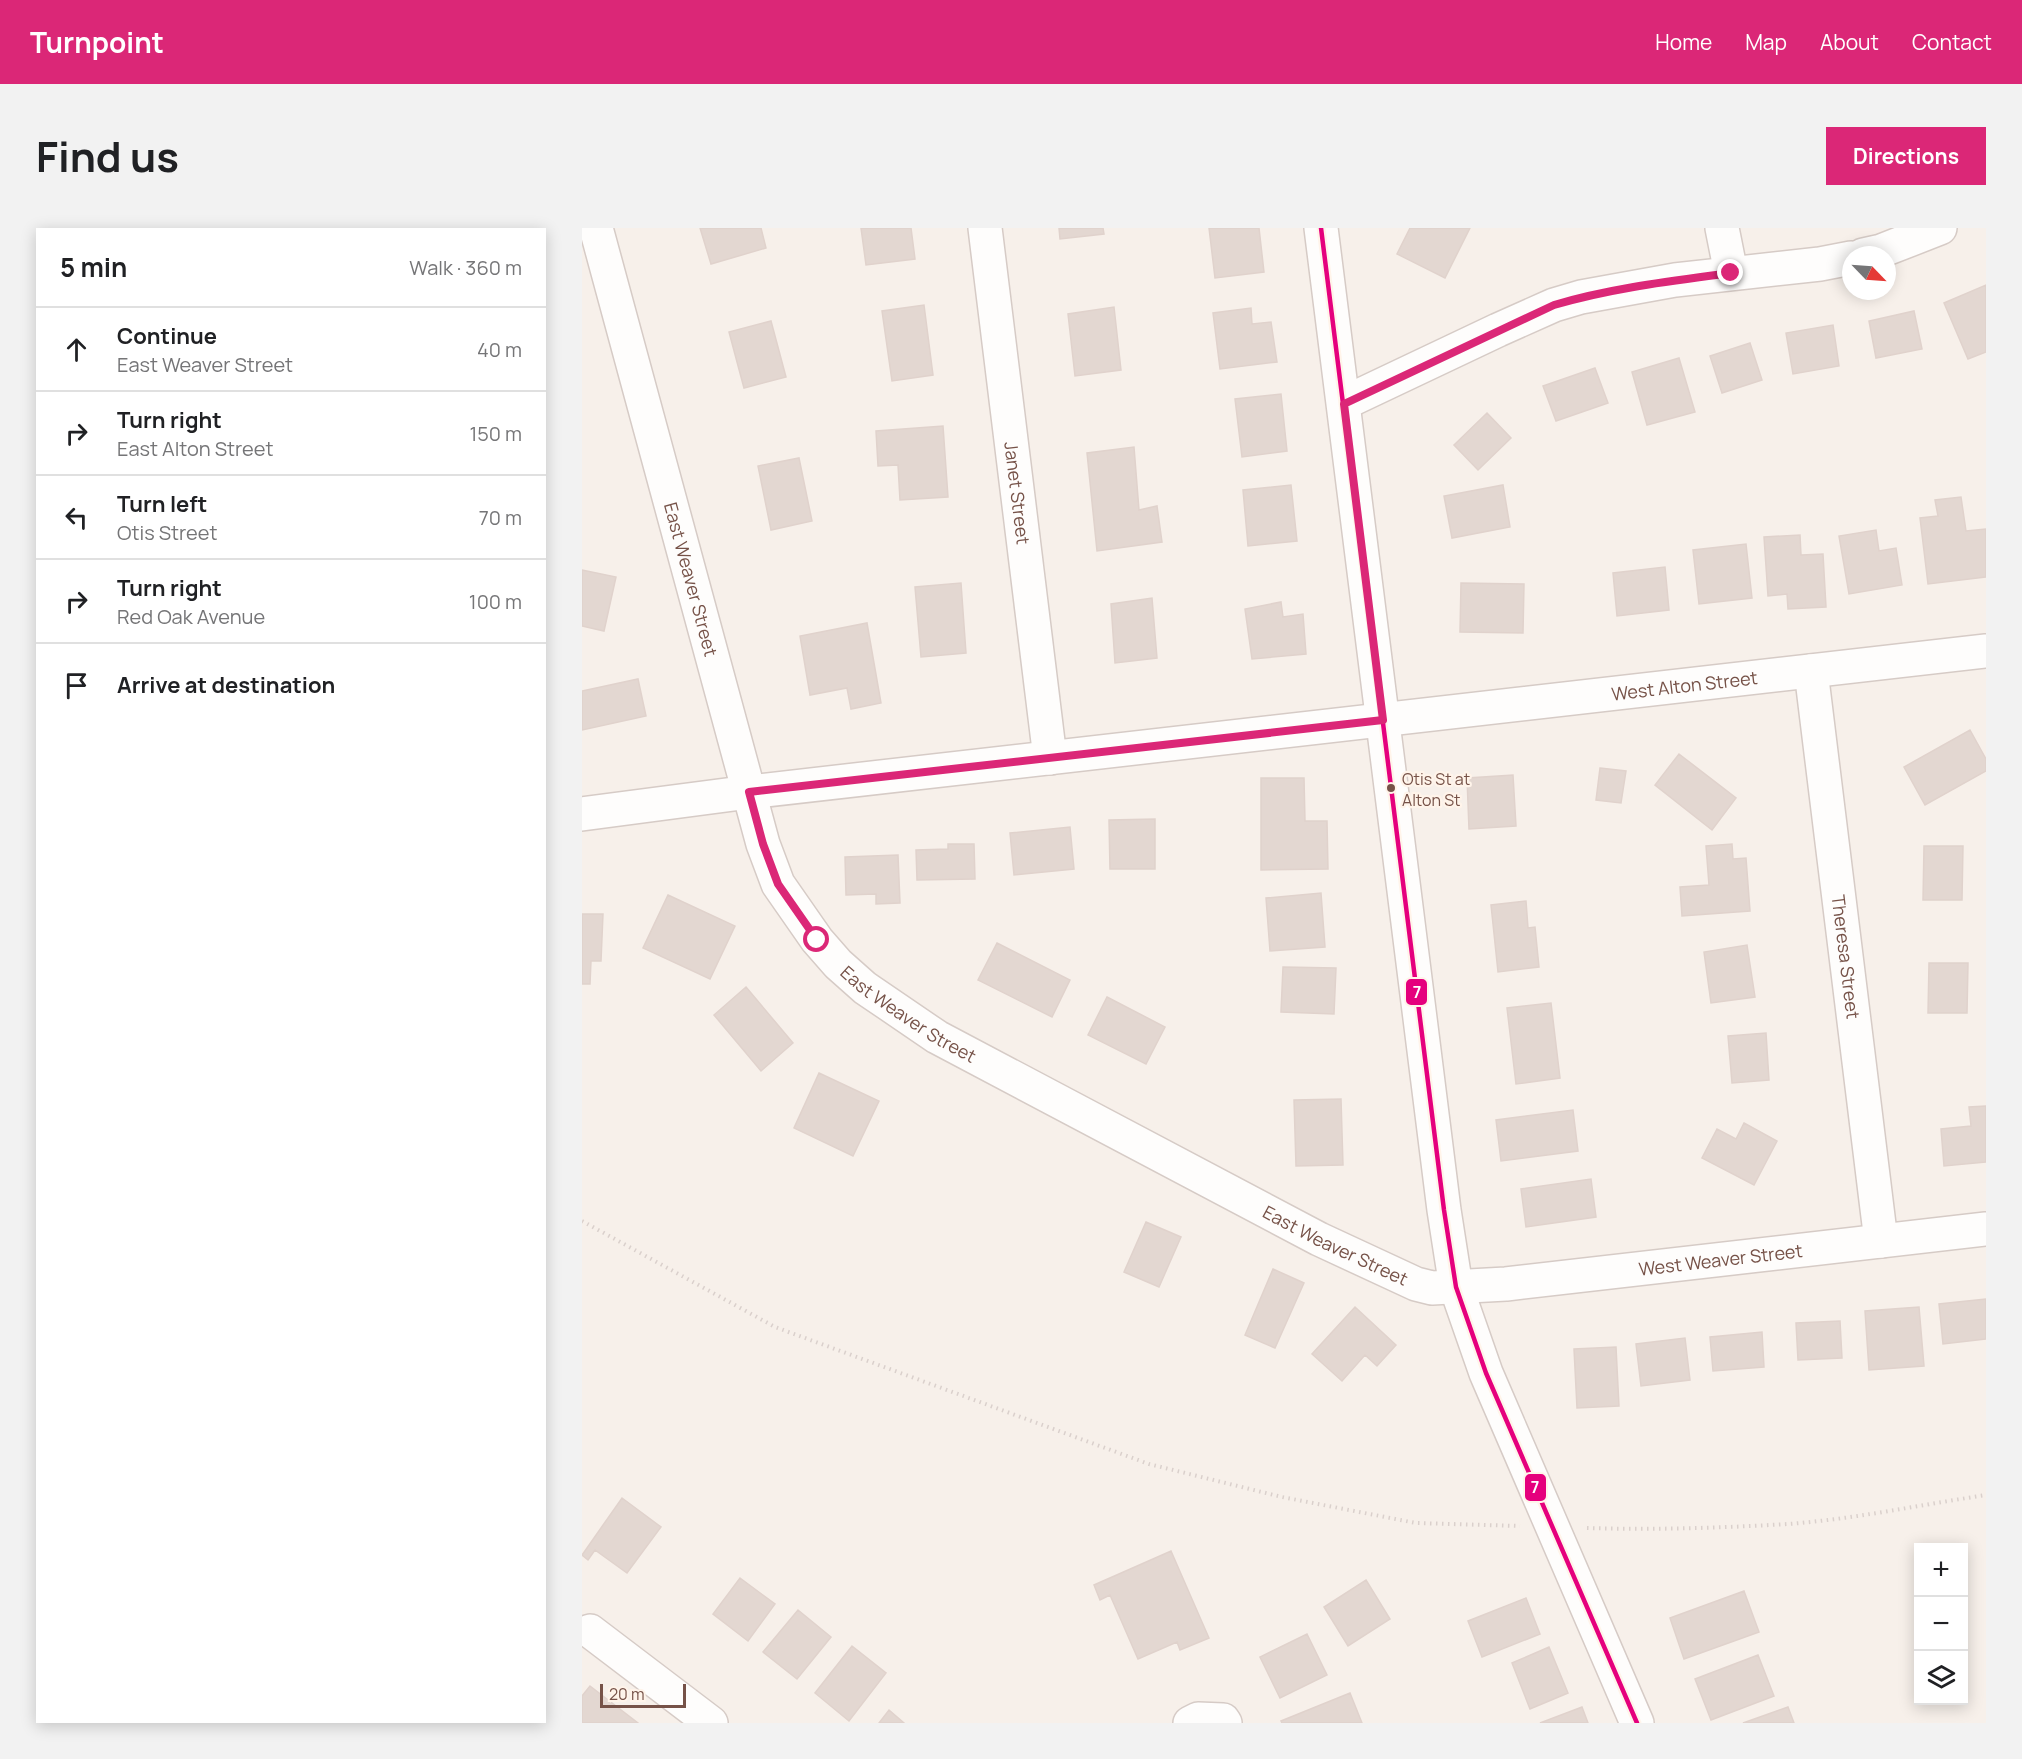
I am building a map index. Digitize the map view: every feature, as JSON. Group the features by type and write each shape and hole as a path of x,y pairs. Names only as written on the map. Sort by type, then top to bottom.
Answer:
{"street":[{"name":"Janet Street","path":"985,228 1050,758"},
{"path":"1321,228 1444,1210 1456,1287 1486,1373 1637,1723"},
{"path":"1722,228 1731,273"},
{"path":"1894,246 1940,228"},
{"name":"East Weaver Street","path":"592,235 763,844 778,884 817,940 838,964 865,988 937,1037 1319,1239 1416,1284 1432,1288 1456,1287"},
{"path":"1344,404 1554,305 1593,295 1675,280 1842,260"},
{"name":"West Alton Street","path":"582,814 749,792 1986,651"},
{"name":"Theresa Street","path":"1811,671 1881,1242"},
{"name":"West Weaver Street","path":"1456,1287 1518,1283 1986,1228"},
{"path":"590,1631 711,1723"},
{"path":"1191,1723 1198,1719 1224,1722"}],"path":[{"path":"582,1221 775,1327 1149,1464 1282,1497 1416,1523 1525,1527"},
{"path":"1584,1528 1643,1530 1788,1524 1986,1495"}],"building":[{"path":"700,228 761,228 766,248 711,264"},
{"path":"861,228 911,228 915,259 866,265"},
{"path":"1059,228 1103,228 1104,234 1060,239"},
{"path":"1209,228 1259,228 1264,272 1215,278"},
{"path":"1410,228 1470,228 1445,278 1397,254"},
{"path":"1986,285 1986,352 1968,359 1944,303"},
{"path":"924,305 933,375 892,381 882,311"},
{"path":"1114,307 1121,370 1075,376 1068,314"},
{"path":"1251,308 1252,324 1271,322 1277,362 1220,369 1213,313"},
{"path":"1914,311 1922,349 1876,358 1869,321"},
{"path":"771,321 786,377 744,388 729,332"},
{"path":"1833,325 1839,366 1793,374 1786,333"},
{"path":"1750,343 1762,380 1722,393 1710,356"},
{"path":"1679,358 1695,412 1647,425 1632,372"},
{"path":"1595,368 1608,403 1556,421 1543,386"},
{"path":"1281,394 1287,451 1242,457 1235,399"},
{"path":"1487,413 1511,438 1478,470 1454,445"},
{"path":"943,426 948,497 900,500 898,465 878,466 876,431"},
{"path":"1134,447 1139,510 1157,506 1162,542 1097,551 1087,453"},
{"path":"799,458 812,521 771,530 758,466"},
{"path":"1291,485 1297,541 1248,546 1243,490"},
{"path":"1503,485 1510,527 1452,538 1444,496"},
{"path":"1961,497 1966,531 1986,529 1986,577 1928,584 1920,518 1938,516 1935,500"},
{"path":"1876,530 1879,551 1896,548 1902,585 1849,594 1839,536"},
{"path":"1800,535 1801,555 1823,554 1826,607 1788,609 1787,594 1768,596 1764,537"},
{"path":"1746,544 1752,598 1699,604 1693,550"},
{"path":"1665,567 1669,610 1617,616 1613,573"},
{"path":"582,570 616,577 604,631 582,626"},
{"path":"961,583 966,653 921,657 915,587"},
{"path":"1461,583 1524,584 1523,633 1460,632"},
{"path":"1152,598 1157,658 1115,663 1111,604"},
{"path":"1281,602 1283,617 1303,614 1306,654 1252,659 1245,609"},
{"path":"867,623 881,703 851,709 847,688 810,695 800,636"},
{"path":"638,679 646,716 582,730 582,691"},
{"path":"1970,730 1986,759 1986,771 1925,805 1904,767"},
{"path":"1679,754 1736,798 1712,830 1655,785"},
{"path":"1600,768 1626,771 1621,803 1596,800"},
{"path":"1513,775 1516,826 1469,829 1467,778"},
{"path":"1261,778 1304,778 1305,821 1327,821 1328,869 1261,870"},
{"path":"1155,819 1155,869 1110,869 1109,820"},
{"path":"1070,827 1074,869 1014,875 1010,833"},
{"path":"948,844 974,844 975,879 917,880 916,850 948,849"},
{"path":"1732,844 1733,859 1746,858 1750,911 1682,916 1680,887 1709,885 1706,846"},
{"path":"1924,846 1963,846 1962,900 1923,900"},
{"path":"898,855 900,903 876,904 876,894 846,895 845,857"},
{"path":"1321,893 1325,947 1270,951 1266,898"},
{"path":"668,895 735,926 710,979 643,948"},
{"path":"1526,901 1528,928 1535,927 1539,967 1498,972 1491,905"},
{"path":"582,914 603,914 601,961 591,961 590,984 582,984"},
{"path":"997,943 1070,980 1052,1017 978,980"},
{"path":"1747,945 1755,997 1711,1003 1704,952"},
{"path":"1929,963 1968,963 1967,1013 1928,1013"},
{"path":"1283,967 1336,968 1334,1014 1281,1012"},
{"path":"746,987 793,1043 761,1071 714,1015"},
{"path":"1107,997 1165,1027 1146,1064 1088,1035"},
{"path":"1551,1003 1560,1078 1516,1084 1507,1008"},
{"path":"1766,1033 1769,1080 1732,1083 1728,1036"},
{"path":"819,1073 879,1101 853,1156 794,1128"},
{"path":"1341,1099 1343,1165 1296,1166 1294,1100"},
{"path":"1986,1106 1986,1162 1944,1166 1941,1129 1971,1126 1969,1107"},
{"path":"1573,1110 1578,1151 1501,1161 1496,1120"},
{"path":"1744,1123 1777,1141 1754,1185 1702,1158 1717,1129 1736,1139"},
{"path":"1591,1179 1596,1217 1526,1227 1521,1189"},
{"path":"1146,1222 1181,1237 1159,1287 1124,1272"},
{"path":"1273,1269 1304,1283 1275,1348 1245,1335"},
{"path":"1986,1299 1986,1339 1943,1344 1939,1304"},
{"path":"1355,1307 1396,1345 1377,1366 1365,1355 1342,1381 1312,1354"},
{"path":"1919,1307 1924,1366 1869,1370 1865,1311"},
{"path":"1840,1321 1842,1358 1798,1360 1796,1323"},
{"path":"1762,1332 1764,1367 1713,1371 1710,1337"},
{"path":"1685,1338 1690,1380 1641,1386 1636,1344"},
{"path":"1616,1347 1619,1406 1577,1408 1574,1349"},
{"path":"622,1498 661,1527 627,1573 595,1550 588,1560 582,1555"},
{"path":"1171,1551 1209,1638 1180,1650 1177,1642 1138,1659 1110,1595 1100,1600 1094,1585"},
{"path":"740,1578 775,1604 748,1641 713,1614"},
{"path":"1366,1580 1390,1619 1348,1646 1324,1607"},
{"path":"1744,1591 1759,1632 1684,1659 1670,1618"},
{"path":"1526,1598 1540,1634 1482,1657 1468,1621"},
{"path":"798,1610 831,1637 797,1679 763,1652"},
{"path":"1307,1634 1327,1675 1280,1698 1260,1657"},
{"path":"852,1646 886,1673 849,1721 815,1693"},
{"path":"1549,1647 1568,1693 1530,1709 1512,1663"},
{"path":"1758,1655 1774,1696 1711,1720 1695,1679"},
{"path":"590,1686 638,1723 582,1723 582,1696"},
{"path":"1350,1693 1362,1723 1282,1723 1281,1721"},
{"path":"1582,1707 1588,1723 1540,1723"},
{"path":"1788,1707 1794,1723 1743,1723"},
{"path":"889,1710 904,1723 879,1723"}],"transit line":[{"name":"7","path":"1321,228 1444,1210 1456,1287 1486,1373 1637,1723"}],"place":[{"name":"Otis St at Alton St","path":"1391,788"}],"route":[{"path":"817,940 778,884 763,844 749,792 1383,720 1344,404 1554,305 1581,297 1675,280 1731,273"}]}
